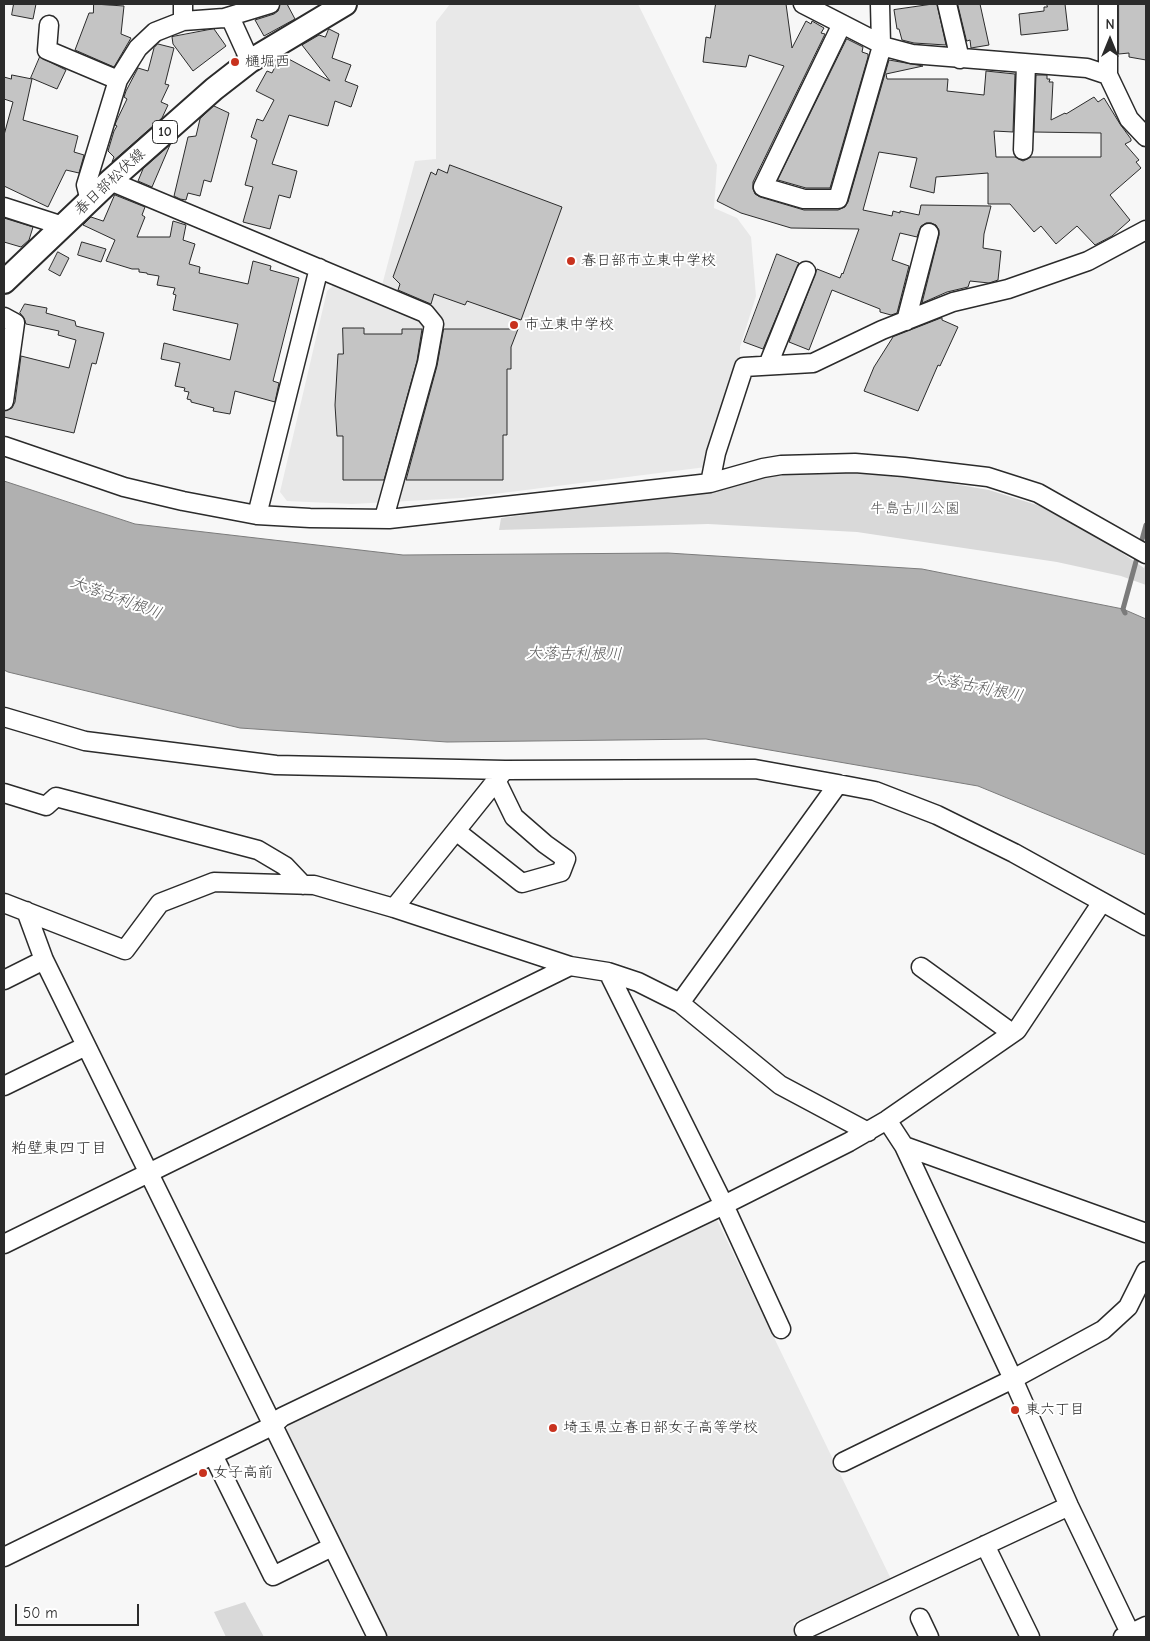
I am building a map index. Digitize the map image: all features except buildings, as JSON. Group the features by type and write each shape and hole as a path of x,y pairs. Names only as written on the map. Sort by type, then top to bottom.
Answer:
{"main road":[{"name":"春日部松伏線","path":"4,282 110,181 207,95 250,61 344,4"}],"street":[{"path":"183,4 183,21"},
{"path":"90,201 86,185 118,80 138,48 155,32 183,21 230,17 270,4"},
{"path":"803,4 882,45 912,54 1087,68 1108,75"},
{"path":"842,24 764,186 804,200 838,200 882,45 880,4"},
{"path":"947,4 960,59"},
{"path":"1108,4 1108,75 1129,119 1143,127"},
{"path":"230,17 250,61"},
{"path":"49,25 48,50 118,80"},
{"path":"1023,150 1026,64"},
{"path":"110,181 425,313 434,324 426,363 384,518"},
{"path":"4,208 63,226"},
{"path":"710,483 716,453 744,367 813,363 882,330 953,302 1008,289 1088,261 1146,230"},
{"path":"906,321 929,233"},
{"path":"257,515 319,268"},
{"path":"768,365 806,271"},
{"path":"4,317 16,323 4,401"},
{"path":"4,446 124,487 183,501 257,515 310,518 384,518 710,483 763,468 781,465 855,463 904,466 988,477 1038,493 1141,551"},
{"path":"4,717 85,741 276,765 500,775 755,769 838,784 875,791 937,815 1014,853 1146,926"},
{"path":"394,908 500,775"},
{"path":"456,831 522,883 560,872 566,859 545,844 514,817 500,775"},
{"path":"680,1003 838,784"},
{"path":"4,793 46,806 56,797 258,850 285,866 304,885"},
{"path":"4,903 125,950 160,903 214,882 314,885 394,908 570,966 608,972 638,982 680,1003 780,1085 868,1132"},
{"path":"4,1557 272,1426 282,1417 724,1205 868,1132 1018,1030 1102,902"},
{"path":"26,911 44,960 377,1637"},
{"path":"4,980 44,960"},
{"path":"4,1244 570,966"},
{"path":"921,967 1012,1033"},
{"path":"608,972 724,1205 781,1329"},
{"path":"4,1086 86,1046"},
{"path":"887,1120 904,1146 1013,1379 1128,1636 1146,1626"},
{"path":"904,1146 1146,1233"},
{"path":"843,1462 1013,1379 1103,1330 1128,1307 1146,1271"},
{"path":"213,1455 273,1576 332,1547"},
{"path":"804,1630 1069,1506"},
{"path":"985,1545 1030,1637"},
{"path":"920,1618 929,1637"}],"shaded area":[{"name":"春日部市立東中学校","path":"450,4 638,4 717,165 714,208 737,218 751,237 756,296 740,347 740,360 706,467 463,498 352,504 287,501 280,492 327,291 334,285 377,304 415,161 436,159 436,22"},
{"name":"埼玉県立春日部女子高等学校","path":"717,1220 891,1579 793,1623 799,1637 385,1637 285,1433 290,1423"}],"green space":[{"name":"牛島古川公園","path":"843,471 913,477 989,490 1040,506 1106,542 1144,568 1146,561 1146,585 1121,576 1057,562 857,532 708,524 499,530 501,518 720,488 773,476"},
{"path":"245,1602 264,1637 226,1637 214,1612"}],"water":[{"name":"大落古利根川","path":"4,481 135,524 403,555 668,553 922,569 1123,609 1146,619 1146,855 978,786 706,739 447,742 240,728 8,672 4,670"}],"waterway":[{"path":"1125,613 1123,609 1146,525"}],"place":[{"name":"樋堀西","path":"235,62"},
{"name":"春日部市立東中学校","path":"571,261"},
{"name":"市立東中学校","path":"514,325"},
{"name":"東六丁目","path":"1015,1410"},
{"name":"埼玉県立春日部女子高等学校","path":"553,1428"},
{"name":"女子高前","path":"203,1473"}],"district":[{"name":"粕壁東四丁目","path":"59,1148"}]}
